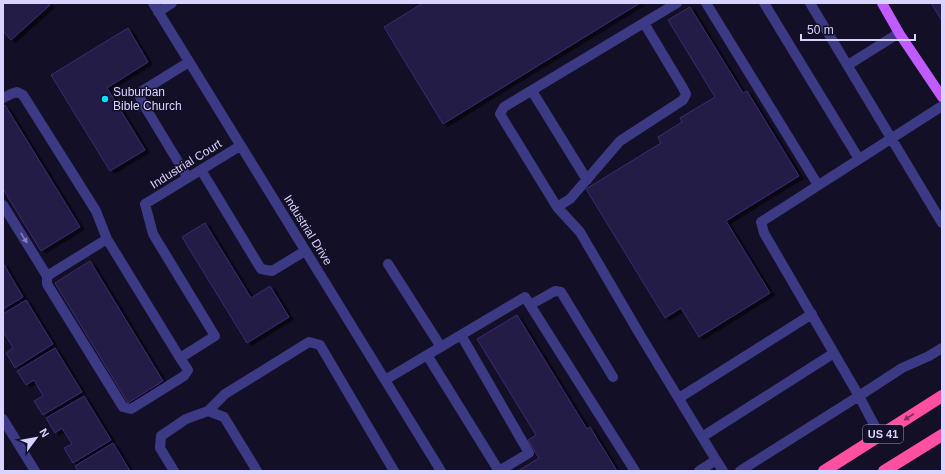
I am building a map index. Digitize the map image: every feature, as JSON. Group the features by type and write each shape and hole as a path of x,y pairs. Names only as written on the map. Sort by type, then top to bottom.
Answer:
{"highway":[{"name":"US 41","path":"824,471 942,396"},
{"name":"US 41","path":"884,471 942,435"}],"main road":[{"path":"884,4 899,33 942,97"}],"street":[{"path":"155,7 172,3"},
{"path":"677,3 504,107 500,114 557,207 580,232 723,471"},
{"path":"706,3 818,185"},
{"path":"764,3 859,159"},
{"path":"810,3 942,223"},
{"name":"Industrial Drive","path":"155,7 441,471"},
{"path":"557,207 570,199 620,141 683,100 686,94 644,23"},
{"path":"848,65 899,33"},
{"path":"188,178 142,102 140,96 142,91 189,62"},
{"path":"532,91 587,180"},
{"path":"3,205 47,276 46,284 123,408 132,409 184,376 188,370 107,239 96,211 22,95 17,92 7,96"},
{"path":"880,436 859,396 764,233 761,222 942,106"},
{"name":"Industrial Court","path":"180,358 215,336 153,234 145,204 240,146"},
{"path":"201,170 261,269 272,271 305,251"},
{"path":"47,276 107,239"},
{"path":"388,264 440,347"},
{"path":"530,305 555,291 561,292 613,377"},
{"path":"385,380 525,297 635,471"},
{"path":"679,398 812,314"},
{"path":"426,355 499,471 529,453 461,335"},
{"path":"174,471 160,448 161,436 186,419 208,411 225,394 309,342 320,345 394,471"},
{"path":"740,471 902,368 929,356 942,348"},
{"path":"702,437 834,353"},
{"path":"208,411 224,417 257,471"},
{"path":"3,419 35,471"},
{"path":"699,471 716,460"}],"building":[{"path":"3,3 47,3 50,5 11,40 3,31"},
{"path":"423,3 640,3 443,124 384,27"},
{"path":"931,3 942,3 942,21"},
{"path":"690,7 743,93 747,91 799,176 726,221 770,293 699,337 681,308 665,318 586,189 661,143 658,137 682,122 680,118 715,97 668,20"},
{"path":"128,28 148,62 107,88 145,150 110,171 51,75"},
{"path":"5,105 80,227 41,251 3,189 3,107"},
{"path":"205,223 251,298 270,286 289,317 247,343 182,237"},
{"path":"90,261 163,381 128,403 55,283"},
{"path":"3,263 23,297 3,309"},
{"path":"26,300 53,344 15,368 6,353 13,348 4,333 3,334 3,314"},
{"path":"517,315 587,429 590,427 617,471 518,471 539,458 528,440 536,435 477,339"},
{"path":"55,348 82,392 43,415 34,401 43,396 34,380 26,385 17,371"},
{"path":"84,396 111,440 73,463 64,448 72,444 62,428 55,433 46,418"},
{"path":"113,443 130,471 78,471 75,466"}],"place":[{"name":"Suburban Bible Church","path":"105,99"}]}
